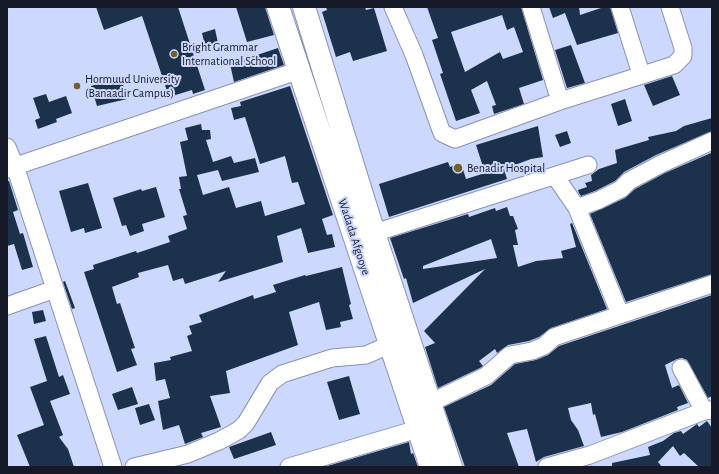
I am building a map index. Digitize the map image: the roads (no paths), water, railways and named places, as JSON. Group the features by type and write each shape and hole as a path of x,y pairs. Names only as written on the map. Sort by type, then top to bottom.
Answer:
{"highway":[{"name":"Wadada Afgooye","path":"278,7 300,70 389,345 424,417 451,467"},
{"name":"Wadada Afgooye","path":"304,7 374,233 424,417 431,467"}],"street":[{"path":"393,7 414,55 442,133 455,140 560,101 641,74 674,65 684,56 684,48 670,7"},
{"path":"531,7 560,101"},
{"path":"620,7 641,74"},
{"path":"11,168 300,70"},
{"path":"577,208 599,200 621,189 629,181 661,164 712,141"},
{"path":"7,147 11,168 55,289 113,467"},
{"path":"374,233 588,166"},
{"path":"555,176 577,208 620,314"},
{"path":"289,467 424,417 486,376 510,355 532,351 544,346 554,337 712,284"},
{"path":"7,306 55,289"},
{"path":"134,467 188,454 219,441 239,430 246,423 270,383 282,374 332,358 366,355 389,345"},
{"path":"547,467 590,455 708,410 681,368"}],"place":[{"name":"Bright Grammar International School","path":"174,54"},
{"name":"Hormuud University (Banaadir Campus)","path":"77,86"},
{"name":"Benadir Hospital","path":"458,168"}]}
